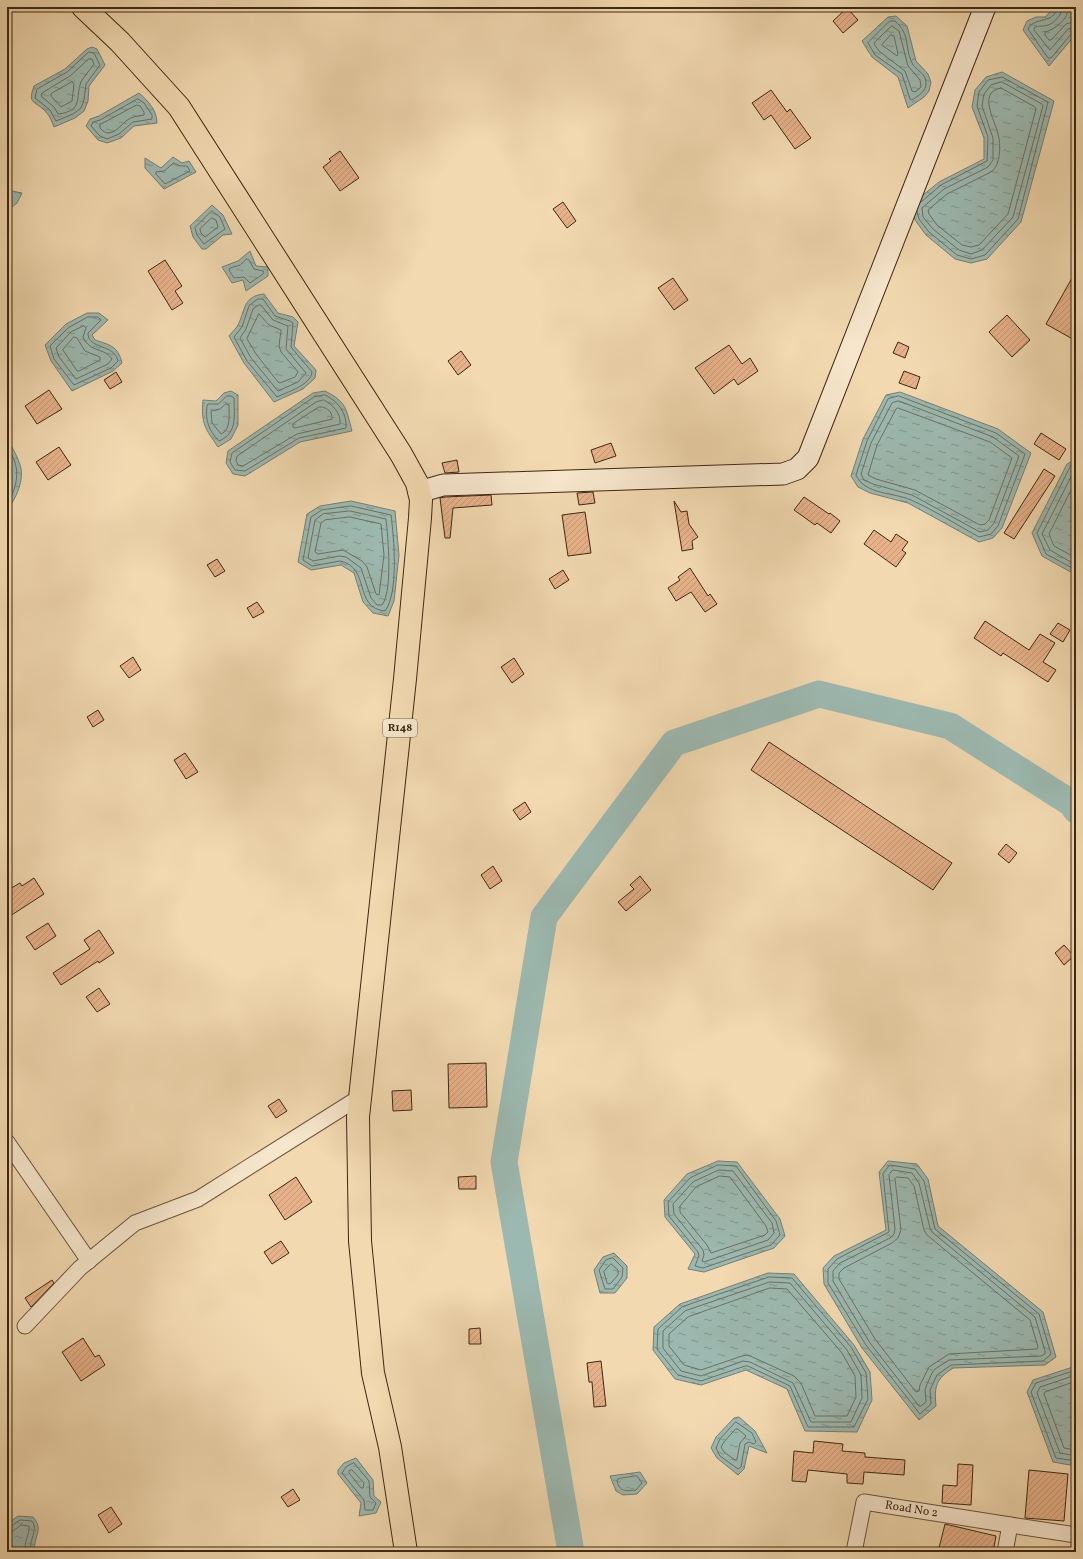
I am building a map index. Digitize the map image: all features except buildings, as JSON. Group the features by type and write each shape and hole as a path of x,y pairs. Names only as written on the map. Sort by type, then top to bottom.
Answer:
{"main road":[{"name":"R148","path":"83,7 120,42 179,107 401,454 417,483 419,492 420,518 405,679 358,1117 360,1241 371,1357 392,1461 406,1552"},
{"path":"419,492 443,485 783,474 797,468 808,458 985,7"}],"street":[{"path":"25,1326 80,1268 135,1223 198,1199 360,1097"},
{"path":"7,1142 89,1260"},
{"name":"Road No 2","path":"854,1552 864,1502 1010,1525"},
{"path":"1004,1552 1010,1525 1076,1534"}],"water":[{"path":"1055,7 1076,8 1076,34 1049,66 1023,30 1027,21 1036,17 1045,17"},
{"path":"896,16 907,26 916,61 928,74 931,82 929,91 924,97 908,108 898,77 872,57 862,41 888,17"},
{"path":"92,47 97,49 105,65 89,86 88,101 84,111 75,118 54,127 51,119 42,108 33,102 31,96 34,86 65,69 87,49"},
{"path":"1002,72 1054,101 1021,222 987,259 971,263 955,259 926,235 915,220 912,204 939,182 984,159 984,138 972,107 975,90 986,77"},
{"path":"139,93 154,110 157,123 134,126 121,138 107,143 98,140 86,126 90,119 99,116"},
{"path":"173,157 182,163 189,161 196,172 164,189 145,168 145,158 161,168"},
{"path":"7,190 22,193 17,203 7,211"},
{"path":"212,205 223,215 232,234 223,235 206,249 202,249 193,237 190,226"},
{"path":"250,251 256,266 268,267 268,276 246,291 243,280 232,283 222,267 238,261"},
{"path":"264,294 278,313 293,317 298,322 294,346 316,370 315,378 303,389 274,402 244,363 229,336 238,325 244,308 249,300 257,295"},
{"path":"87,313 99,313 108,320 92,335 95,340 113,347 118,353 122,363 113,371 72,391 51,361 45,345 66,324"},
{"path":"231,391 238,395 238,425 231,439 218,447 203,420 203,400 216,401 224,393"},
{"path":"325,391 342,403 347,412 352,431 300,442 245,476 233,474 226,463 228,451 313,393"},
{"path":"900,392 998,429 1031,453 1002,528 993,538 979,542 908,503 870,493 858,487 851,476 863,439 886,395"},
{"path":"7,444 11,445 17,457 20,465 21,476 19,489 7,510"},
{"path":"1076,459 1076,575 1042,556 1032,533 1067,464"},
{"path":"351,501 395,511 399,555 394,601 388,616 373,613 363,602 354,573 341,565 311,570 298,562 307,514 320,506"},
{"path":"718,1161 737,1162 780,1219 785,1236 774,1248 704,1272 688,1269 695,1254 665,1217 664,1200 687,1174"},
{"path":"888,1161 917,1164 928,1179 938,1226 1043,1312 1056,1357 1045,1365 953,1368 943,1376 937,1384 935,1393 936,1406 919,1420 862,1348 824,1284 823,1268 834,1256 886,1230 879,1172"},
{"path":"614,1253 627,1266 627,1278 615,1293 600,1293 594,1270 603,1257"},
{"path":"768,1273 794,1274 854,1345 870,1372 872,1400 857,1432 805,1431 787,1389 746,1370 701,1385 675,1379 653,1350 654,1327 680,1304"},
{"path":"1076,1366 1076,1466 1053,1462 1027,1392 1033,1380"},
{"path":"739,1417 755,1431 767,1453 749,1446 744,1469 738,1475 717,1458 711,1448 716,1437 734,1418"},
{"path":"356,1458 373,1480 374,1496 381,1502 376,1513 359,1516 361,1503 338,1474 338,1470 344,1463"},
{"path":"640,1472 647,1483 637,1494 623,1495 616,1491 610,1476"},
{"path":"18,1516 33,1517 38,1526 35,1552 7,1552 7,1524"}],"waterway":[{"path":"571,1552 504,1162 544,917 674,743 819,694 950,726 1071,803 1076,810"}]}
